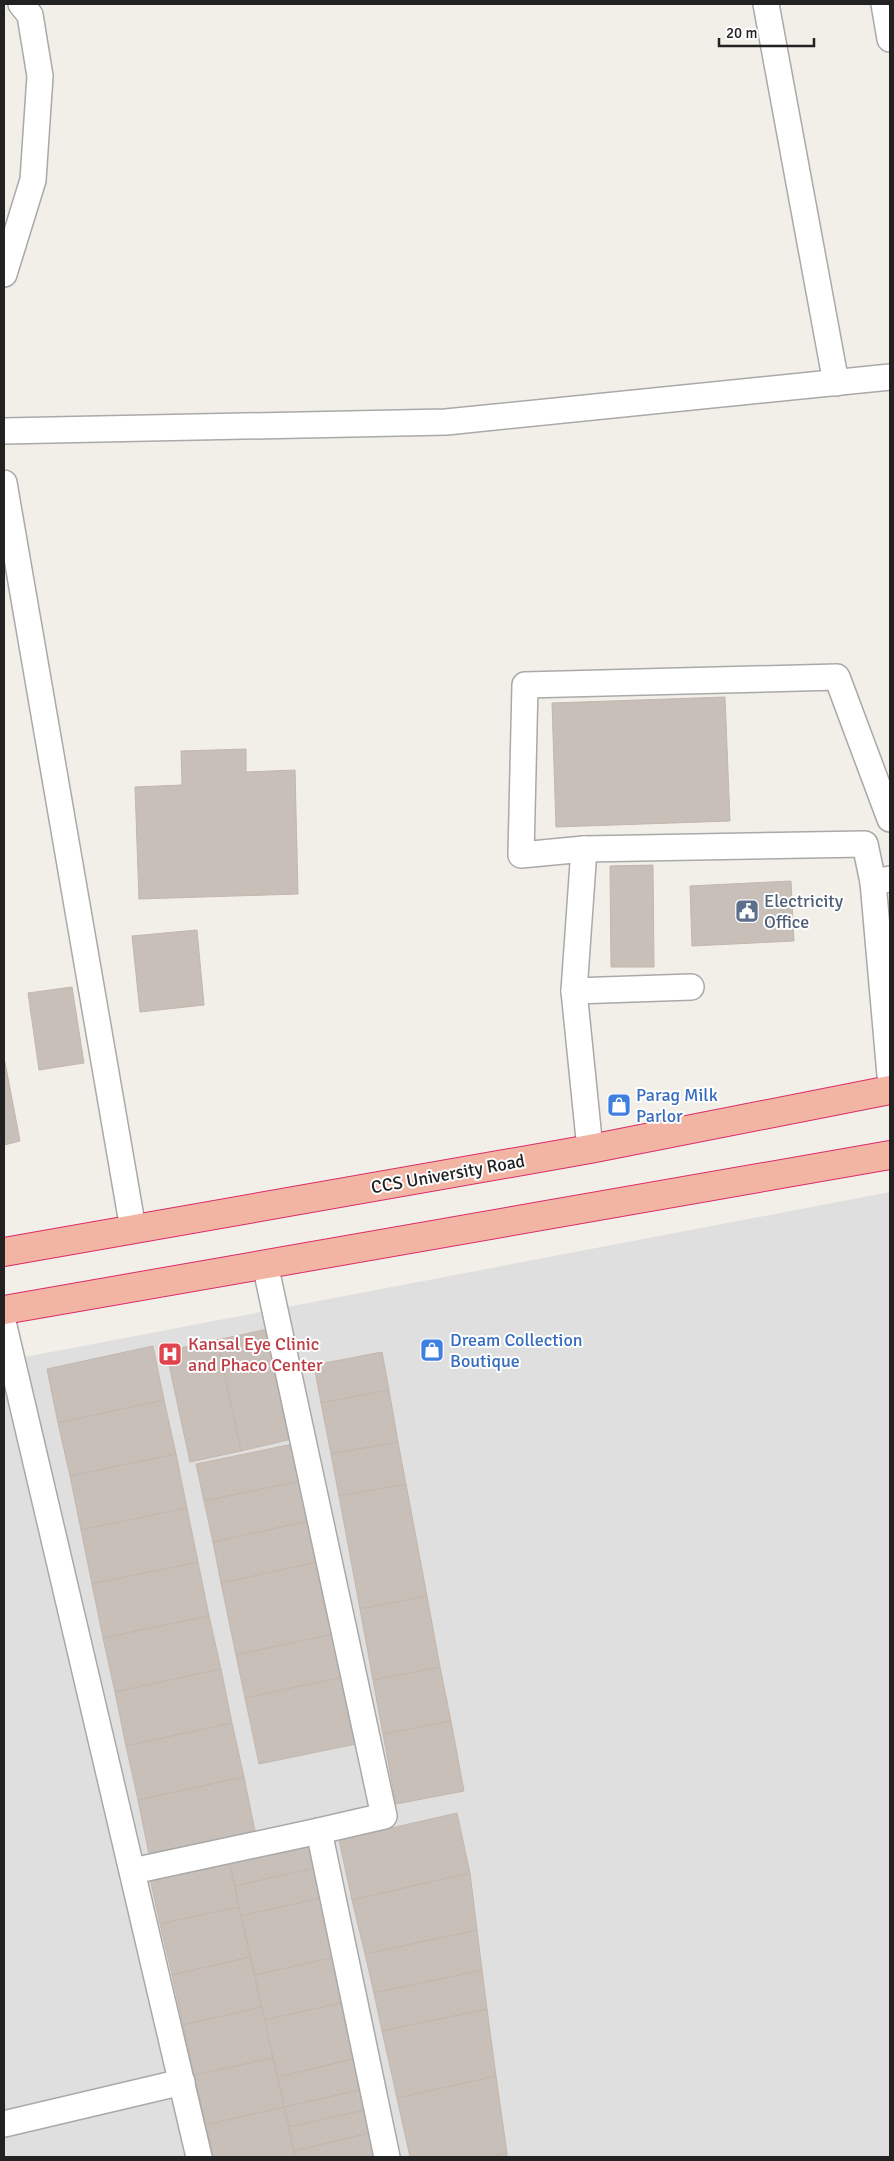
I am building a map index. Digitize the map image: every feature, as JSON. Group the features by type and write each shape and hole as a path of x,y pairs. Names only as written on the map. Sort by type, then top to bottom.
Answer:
{"highway":[{"name":"CCS University Road","path":"4,1252 590,1149 890,1090"},
{"path":"4,1310 890,1155"}],"street":[{"path":"4,274 33,180 40,76 30,15 21,4"},
{"path":"766,4 836,382"},
{"path":"884,4 890,39"},
{"path":"4,431 446,422 890,377"},
{"path":"4,483 133,1229"},
{"path":"890,819 837,677 525,685 521,855 584,849 865,844 882,880 890,1075"},
{"path":"584,849 574,991 590,1149"},
{"path":"574,991 691,987"},
{"path":"133,1871 318,1832 384,1816 265,1264"},
{"path":"4,1326 199,2157"},
{"path":"318,1832 387,2157"},
{"path":"4,2124 182,2082"}],"shaded area":[{"path":"890,1192 890,2157 4,2157 4,1361"}],"building":[{"path":"725,697 730,821 556,827 552,703"},
{"path":"246,749 246,772 295,770 298,894 139,899 135,787 182,785 181,751"},
{"path":"653,865 654,967 611,967 610,866"},
{"path":"791,881 794,941 692,946 690,886"},
{"path":"197,930 204,1005 140,1012 132,936"},
{"path":"72,987 84,1063 39,1070 28,993"},
{"path":"4,1057 20,1141 4,1145"},
{"path":"268,1329 292,1439 241,1451 217,1340"},
{"path":"217,1340 241,1451 190,1462 166,1351"},
{"path":"153,1346 164,1400 58,1423 47,1369"},
{"path":"382,1352 389,1390 321,1403 314,1365"},
{"path":"389,1390 398,1442 331,1454 321,1403"},
{"path":"164,1400 176,1454 70,1476 58,1423"},
{"path":"398,1442 406,1484 339,1496 331,1454"},
{"path":"293,1444 301,1481 204,1501 196,1464"},
{"path":"176,1454 187,1508 81,1530 70,1476"},
{"path":"301,1481 309,1521 213,1542 204,1501"},
{"path":"406,1484 427,1596 360,1609 339,1496"},
{"path":"187,1508 198,1562 92,1584 81,1530"},
{"path":"309,1521 318,1562 221,1583 213,1542"},
{"path":"198,1562 209,1616 103,1638 92,1584"},
{"path":"318,1562 333,1634 236,1655 221,1583"},
{"path":"427,1596 440,1667 373,1680 360,1609"},
{"path":"209,1616 221,1669 115,1692 103,1638"},
{"path":"333,1634 343,1677 245,1698 236,1655"},
{"path":"440,1667 451,1721 383,1734 373,1680"},
{"path":"221,1669 232,1723 126,1746 115,1692"},
{"path":"343,1677 356,1744 259,1764 245,1698"},
{"path":"451,1721 464,1791 396,1804 383,1734"},
{"path":"232,1723 244,1777 138,1800 126,1746"},
{"path":"244,1777 255,1831 149,1854 138,1800"},
{"path":"457,1813 470,1873 352,1900 339,1840"},
{"path":"308,1838 314,1868 235,1886 228,1856"},
{"path":"228,1856 239,1907 160,1924 149,1874"},
{"path":"314,1868 321,1898 241,1916 235,1886"},
{"path":"470,1873 477,1930 365,1954 352,1900"},
{"path":"321,1898 335,1957 255,1975 241,1916"},
{"path":"239,1907 250,1957 172,1975 160,1924"},
{"path":"477,1930 482,1970 374,1993 365,1954"},
{"path":"250,1957 262,2007 183,2025 172,1975"},
{"path":"335,1957 345,2002 264,2020 255,1975"},
{"path":"482,1970 487,2009 382,2031 374,1993"},
{"path":"345,2002 357,2058 278,2077 264,2020"},
{"path":"262,2007 273,2058 194,2075 183,2025"},
{"path":"487,2009 496,2076 397,2098 382,2031"},
{"path":"273,2058 284,2107 206,2125 194,2075"},
{"path":"357,2058 364,2089 284,2107 278,2077"},
{"path":"496,2076 507,2153 489,2157 410,2157 397,2098"},
{"path":"364,2089 369,2109 289,2127 284,2107"},
{"path":"284,2107 295,2157 213,2157 206,2125"},
{"path":"369,2109 374,2132 294,2151 289,2127"},
{"path":"374,2132 380,2157 295,2157 294,2151"},
{"path":"507,2153 507,2157 489,2157"}],"place":[{"name":"Electricity Office","path":"747,911"},
{"name":"Parag Milk Parlor","path":"619,1105"},
{"name":"Dream Collection Boutique","path":"432,1350"},
{"name":"Kansal Eye Clinic and Phaco Center","path":"170,1354"}]}
